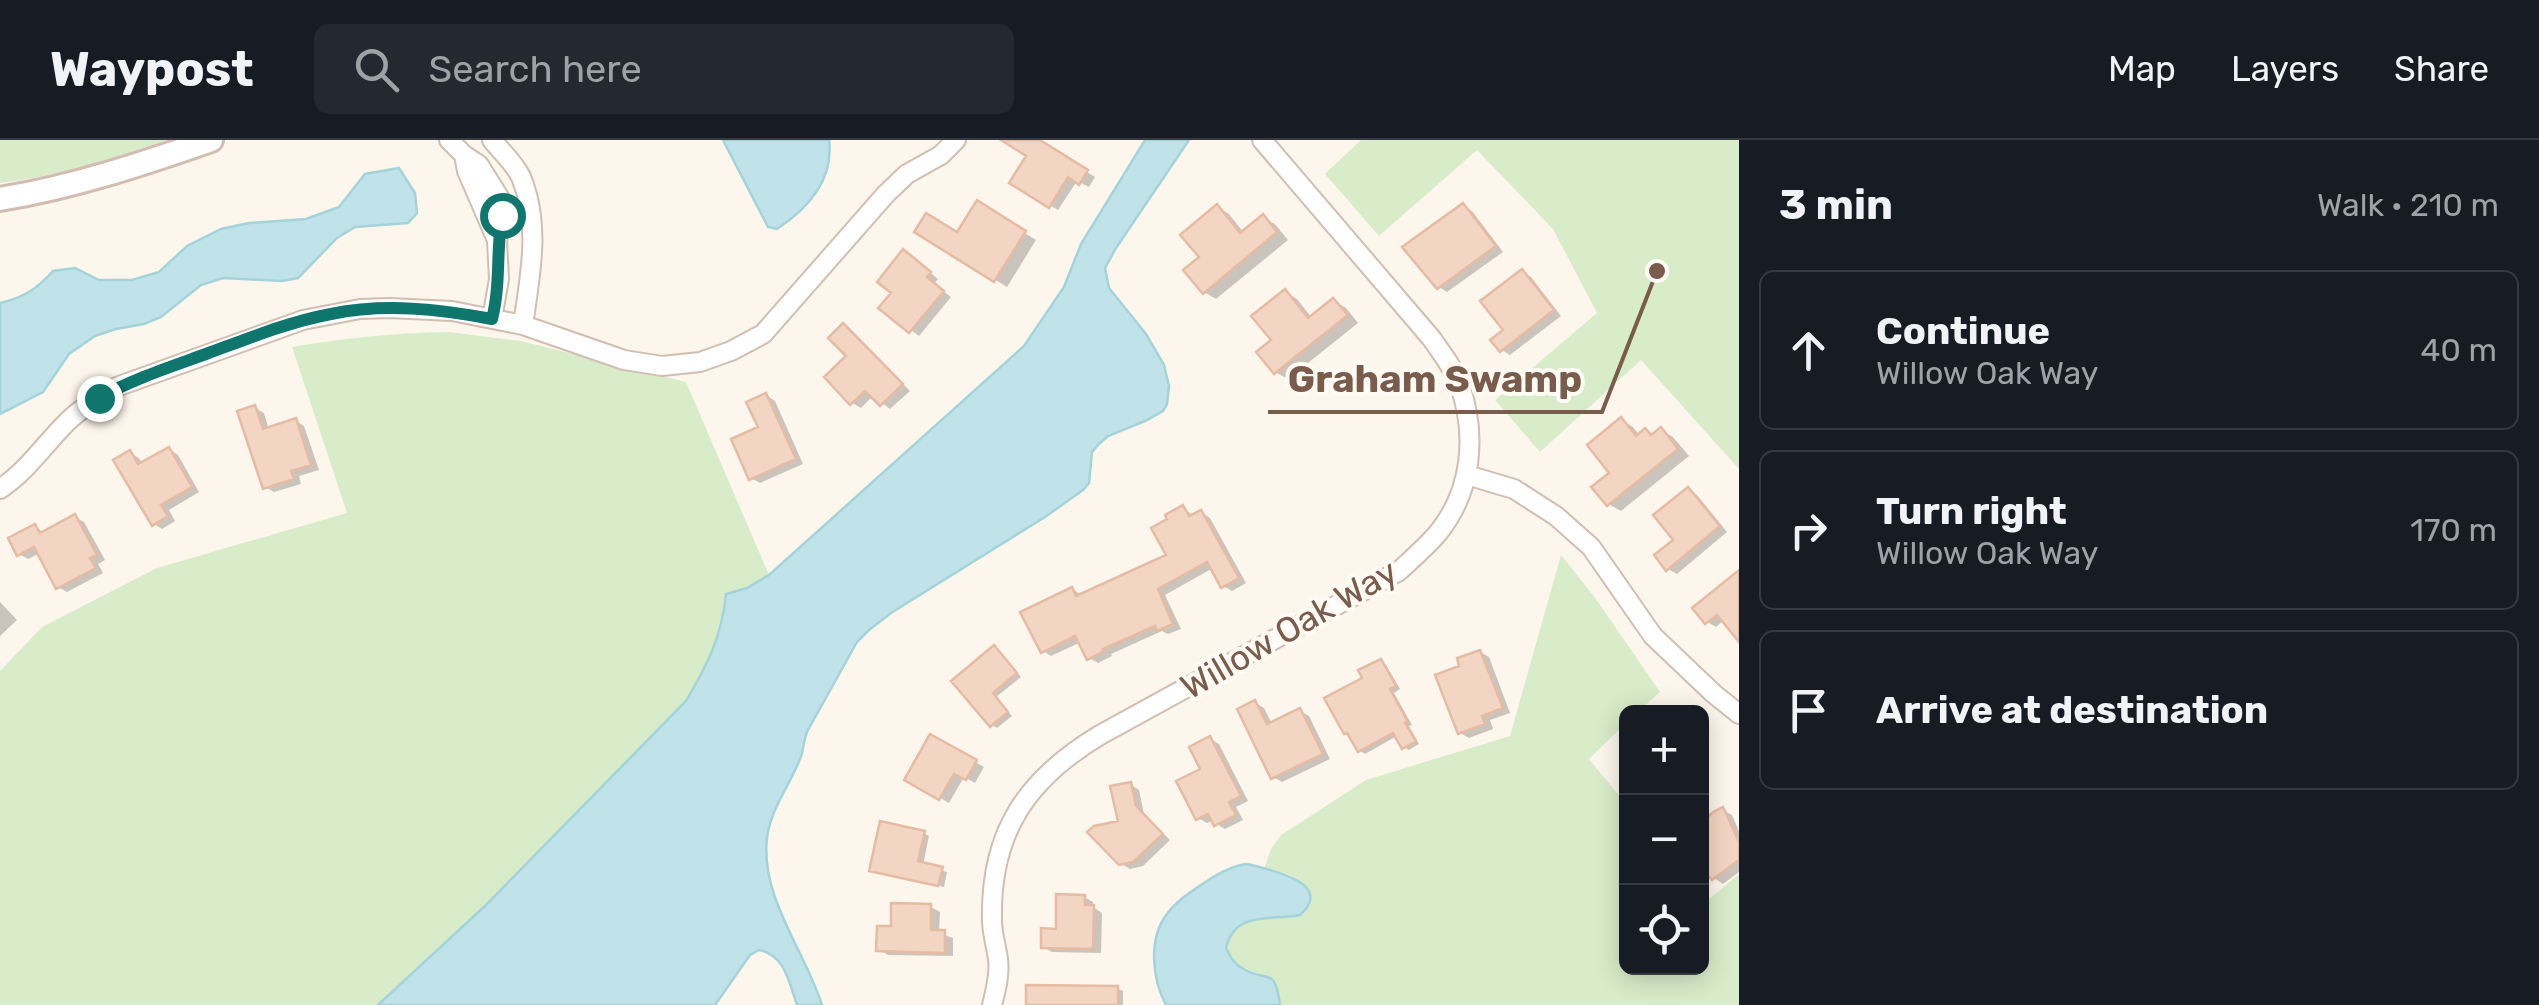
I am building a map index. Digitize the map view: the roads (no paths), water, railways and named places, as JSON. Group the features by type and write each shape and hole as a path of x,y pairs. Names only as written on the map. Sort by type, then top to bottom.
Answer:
{"street":[{"path":"0,198 112,173 211,140"},
{"path":"449,140 464,154 467,171 497,241 499,278 492,319"},
{"path":"0,489 24,471 69,420 99,398 143,377 274,329 331,314 360,309 421,308 492,319 523,325 624,360 662,366 700,362 731,351 763,334 886,194 956,140"},
{"name":"Willow Oak Way","path":"992,1005 998,962 992,910 998,862 1008,830 1031,790 1092,740 1399,572 1438,533 1467,475 1471,451 1460,383 1432,339 1262,140"},
{"path":"493,142 520,174 530,206 534,244 523,325"},
{"path":"1467,475 1514,489 1556,516 1592,548 1654,636 1739,714"}],"water":[{"path":"723,140 829,140 830,154 817,192 777,229 768,227"},
{"path":"1145,140 1189,140 1105,268 1109,288 1146,334 1164,365 1169,386 1167,404 1163,411 1099,444 1092,452 1089,483 1083,490 891,613 857,642 808,730 767,838 770,881 777,903 822,1005 797,1005 780,964 775,957 759,950 750,955 715,1005 378,1005 486,905 686,701 712,650 726,594 769,575 1024,346 1064,287 1081,244"},
{"path":"399,168 415,193 417,213 408,223 355,227 337,238 298,278 223,278 201,285 161,317 95,336 69,354 43,392 0,414 0,303 29,292 53,271 75,268 99,280 132,280 159,272 187,246 221,229 306,219 339,207 365,174"},
{"path":"1247,864 1294,879 1310,894 1309,904 1300,915 1245,922 1231,936 1226,948 1239,966 1272,979 1280,1005 1166,1005 1154,959 1161,924 1175,905 1194,890 1224,871"}],"place":[{"name":"Graham Swamp","path":"1657,271"}]}
